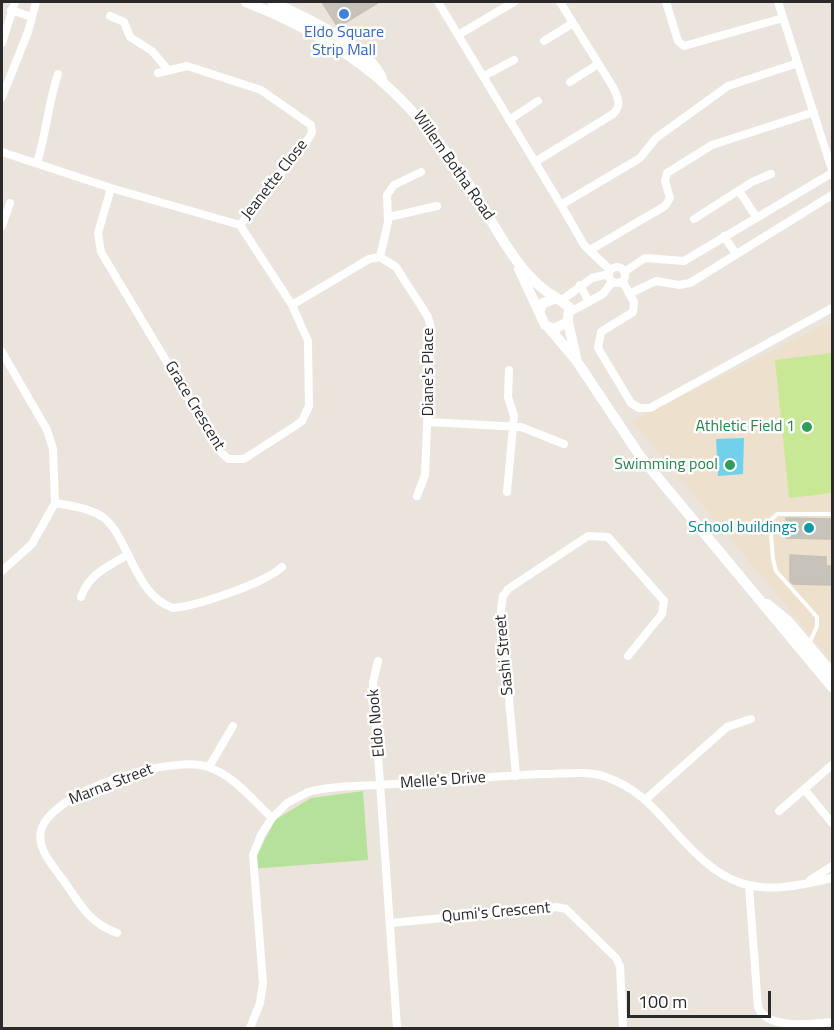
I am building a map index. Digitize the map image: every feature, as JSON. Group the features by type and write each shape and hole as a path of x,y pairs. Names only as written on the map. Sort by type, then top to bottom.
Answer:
{"street":[{"path":"2,43 15,2"},
{"path":"2,97 36,2"},
{"name":"Willem Botha Road","path":"246,2 309,30 382,79 436,136 516,260 540,287 559,299"},
{"name":"Willem Botha Road","path":"272,2 334,34 377,68 382,79"},
{"path":"438,2 574,230 609,272 612,282"},
{"path":"458,35 514,2"},
{"path":"535,162 616,111 619,101 617,94 560,2"},
{"path":"666,2 678,41 684,46 783,18"},
{"path":"778,2 832,172 684,261 645,258 624,272 622,282 633,302 633,312 601,332 598,348 631,403 644,409 657,405 832,308"},
{"path":"11,10 32,17"},
{"path":"110,16 124,22 130,37 152,51 168,70"},
{"path":"544,41 573,23"},
{"path":"484,76 514,60"},
{"path":"561,205 640,158 656,138 728,86 798,63"},
{"path":"570,82 598,64"},
{"name":"Jeanette Close","path":"158,73 186,66 261,90 310,125 312,132 309,138 240,225"},
{"path":"37,163 45,136 49,101 58,74"},
{"path":"509,120 538,101"},
{"path":"590,250 665,206 670,198 666,181 667,173 708,147 814,112"},
{"path":"2,152 111,188 240,225"},
{"path":"292,305 369,259 380,257 389,217 387,200 390,190 394,185 421,172"},
{"path":"694,219 771,174"},
{"name":"Grace Crescent","path":"111,188 98,233 99,247 220,451 228,459 244,459 252,455 295,426 307,411 310,351 292,305 240,225"},
{"path":"739,191 757,218"},
{"path":"629,294 656,281 685,285 832,195"},
{"path":"2,226 10,203"},
{"path":"389,217 437,206"},
{"path":"724,237 736,254"},
{"name":"Diane's Place","path":"380,257 396,267 431,322 429,422 425,475 417,496"},
{"name":"Willem Botha Road","path":"516,260 539,312"},
{"path":"624,272 616,267 596,276 559,299 547,300 539,312 542,322 576,360 640,456 764,602 781,628 832,687"},
{"path":"612,282 622,282"},
{"path":"549,328 559,328 569,317 603,294 612,282"},
{"path":"580,285 589,302"},
{"path":"559,299 569,317 576,360"},
{"path":"2,352 47,430 53,448 55,502 32,544 2,571"},
{"path":"507,492 517,427 508,397 509,370"},
{"path":"429,422 517,427 564,444"},
{"path":"55,502 88,510 106,520 152,594 166,606 173,608 195,604 268,578 282,567"},
{"name":"Sashi Street","path":"516,776 501,610 503,596 508,589 588,536 608,537 664,601 662,614 628,656"},
{"path":"81,597 89,580 99,571 127,555"},
{"path":"764,602 778,612 809,644 832,673"},
{"name":"Eldo Nook","path":"378,661 374,682 382,785"},
{"path":"646,799 727,727 751,719"},
{"path":"209,767 233,726"},
{"name":"Marna Street","path":"117,933 95,922 85,913 43,849 40,839 46,820 64,803 107,783 164,765 187,763 209,767 232,782 272,818"},
{"path":"779,811 832,765"},
{"name":"Melle's Drive","path":"250,1029 261,1003 262,983 252,863 261,835 272,818 287,803 308,792 382,785 589,773 628,786 646,799 713,870 749,888 800,885 832,878"},
{"path":"382,785 397,1029"},
{"path":"805,790 832,823"},
{"name":"Melle's Drive","path":"800,885 832,866"},
{"path":"749,888 758,1007 762,1015 770,1023 779,1025 832,1022"},
{"name":"Qumi's Crescent","path":"391,923 557,907 566,909 616,958 620,966 623,1029"}],"lane":[{"path":"809,644 817,626 817,617 777,571 773,559 770,521 777,514 832,514"}],"shaded area":[{"path":"832,321 832,661 632,421"}],"green space":[{"name":"Athletic Field 1","path":"832,353 832,493 789,498 775,360"},
{"path":"363,791 368,860 250,869 275,820 311,798"}],"water":[{"name":"Swimming pool","path":"744,438 743,474 718,476 716,439"}],"building":[{"name":"Eldo Square Strip Mall","path":"322,2 379,2 338,27"},
{"name":"School buildings","path":"786,518 832,519 832,539 786,538"},
{"path":"790,555 826,557 826,566 832,566 832,585 793,584 790,581"}],"place":[{"name":"Eldo Square Strip Mall","path":"344,14"},
{"name":"Athletic Field 1","path":"807,427"},
{"name":"Swimming pool","path":"730,465"},
{"name":"School buildings","path":"809,528"}]}
